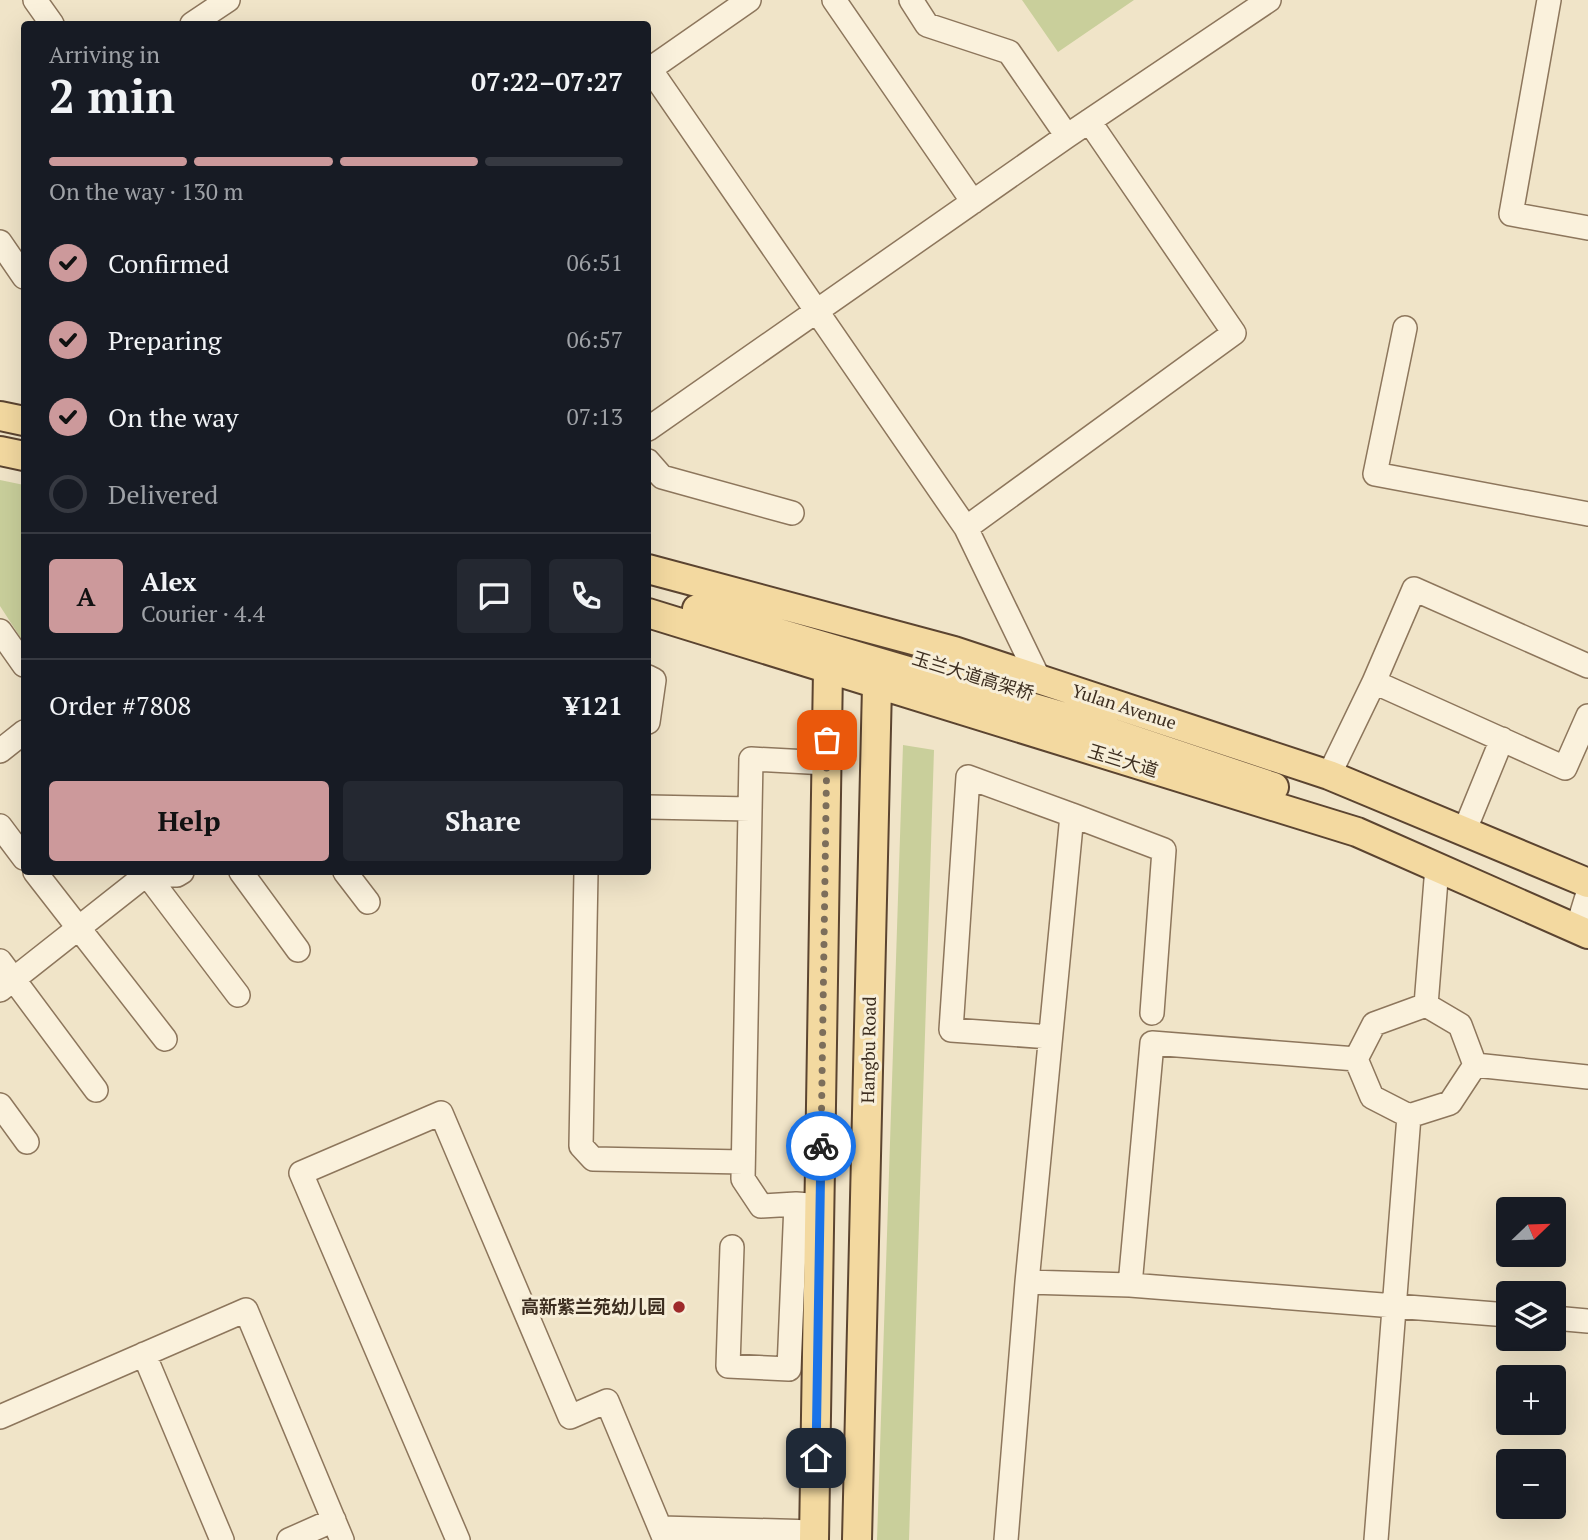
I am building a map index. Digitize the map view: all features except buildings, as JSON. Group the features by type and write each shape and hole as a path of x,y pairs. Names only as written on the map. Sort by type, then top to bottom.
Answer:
{"main road":[{"path":"0,406 21,410"},
{"path":"0,416 21,420"},
{"path":"0,435 21,438"},
{"path":"0,451 21,455"},
{"name":"Yulan Avenue","path":"651,570 954,651 1329,775 1451,848 1588,883"},
{"name":"玉兰大道高架桥","path":"651,583 770,615 1265,768 1353,800 1451,848"},
{"name":"玉兰大道高架桥","path":"651,595 1068,718 1451,848"},
{"name":"玉兰大道","path":"651,614 877,686 1357,832 1451,848 1582,931"},
{"path":"815,1536 808,1205 827,763 828,670"},
{"name":"Hangbu Road","path":"857,1540 877,686"}],"street":[{"path":"35,0 50,21"},
{"path":"196,21 228,0"},
{"path":"651,68 749,0"},
{"path":"834,0 973,202"},
{"path":"911,0 927,25 1009,51 1067,136"},
{"path":"651,427 1067,136 1269,0"},
{"path":"1549,0 1511,214 1588,228"},
{"path":"651,72 966,528 1039,679"},
{"path":"966,528 1234,333 1089,121"},
{"path":"0,242 21,273"},
{"path":"1405,328 1375,474 1588,514"},
{"path":"651,464 662,477 792,513"},
{"path":"1329,775 1374,682 1414,589 1588,666"},
{"path":"0,631 21,661"},
{"path":"651,678 654,680 651,701"},
{"path":"1374,682 1565,768 1588,716"},
{"path":"0,751 21,734"},
{"path":"1426,1005 1451,848 1502,739"},
{"path":"732,1247 728,1366 789,1369 808,1205 761,1206 743,1179 751,759 827,763"},
{"path":"1051,1037 951,1030 968,777 1164,850 1152,1013"},
{"path":"651,807 750,809"},
{"path":"1006,1540 1027,1282 1072,815"},
{"path":"0,826 21,854"},
{"path":"37,875 165,1039"},
{"path":"96,1090 5,977 79,928 144,875"},
{"path":"148,875 238,995"},
{"path":"243,875 298,950"},
{"path":"347,875 368,902"},
{"path":"586,875 580,1146 593,1159 743,1162"},
{"path":"1582,931 1588,893"},
{"path":"1356,1059 1374,1024 1426,1005"},
{"path":"1426,1005 1460,1025 1475,1065"},
{"path":"1130,1285 1152,1044 1356,1059"},
{"path":"1356,1059 1372,1097 1409,1116 1450,1103 1475,1065"},
{"path":"1475,1065 1588,1077"},
{"path":"0,1105 27,1142"},
{"path":"458,1540 301,1173 441,1113 570,1417 607,1401 663,1534 815,1536"},
{"path":"1376,1540 1409,1116"},
{"path":"1027,1282 1130,1285 1496,1314"},
{"path":"0,1417 246,1310 338,1530 289,1540"},
{"path":"1566,1319 1588,1321"},
{"path":"144,1354 222,1540"}],"green space":[{"path":"1022,0 1134,0 1058,52"},
{"path":"0,480 21,484 21,638 0,606"},
{"path":"903,745 934,750 909,1540 877,1540"}],"way so far":[{"path":"821,1146 827,740"}],"place":[{"name":"高新紫兰苑幼儿园","path":"679,1307"}],"route":[{"path":"816,1458 821,1146"}]}
